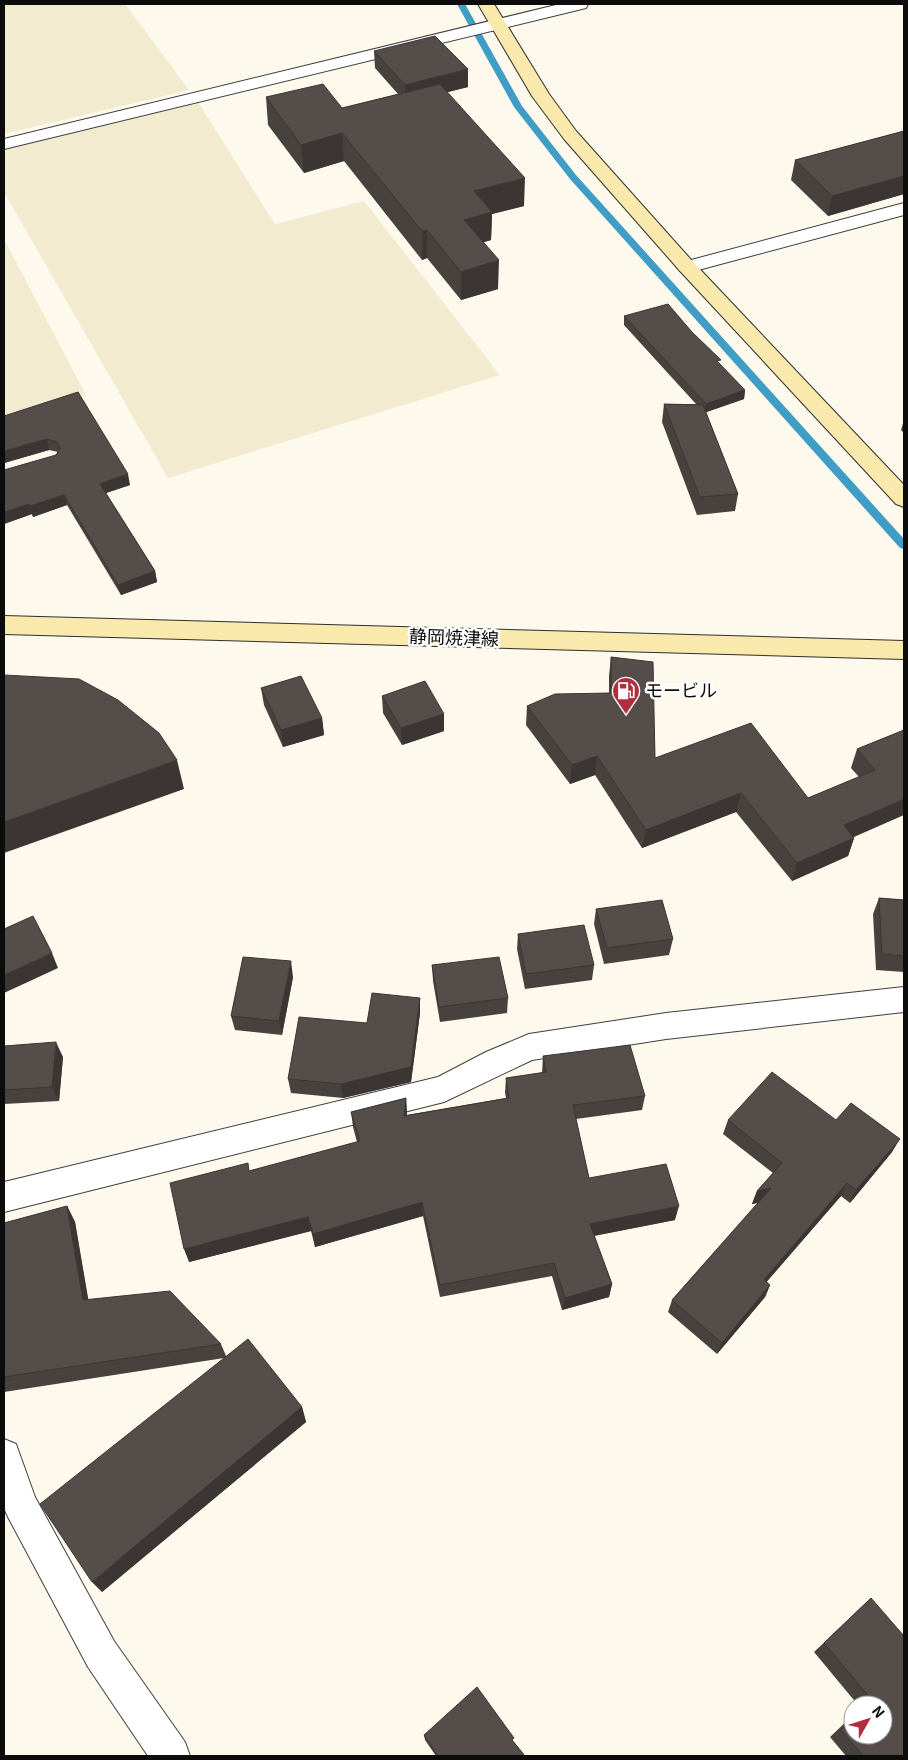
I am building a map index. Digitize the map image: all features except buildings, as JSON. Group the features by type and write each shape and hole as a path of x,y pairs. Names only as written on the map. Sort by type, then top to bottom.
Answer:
{"street":[{"path":"486,4 540,96 570,135 687,267 904,499"},
{"path":"4,144 580,4"},
{"path":"687,267 904,209"},
{"name":"静岡焼津線","path":"4,625 904,650"},
{"path":"4,1197 444,1089 497,1061 528,1048 666,1026 904,999"},
{"path":"4,1456 20,1505 96,1646 171,1756"}],"shaded area":[{"path":"4,4 125,4 189,90 4,134"},
{"path":"198,102 275,224 364,201 500,375 168,478 4,192 4,147"},
{"path":"4,239 86,395 4,420"}],"waterway":[{"path":"461,4 518,107 573,177 904,545"}],"place":[{"name":"モービル","path":"626,715"}]}
